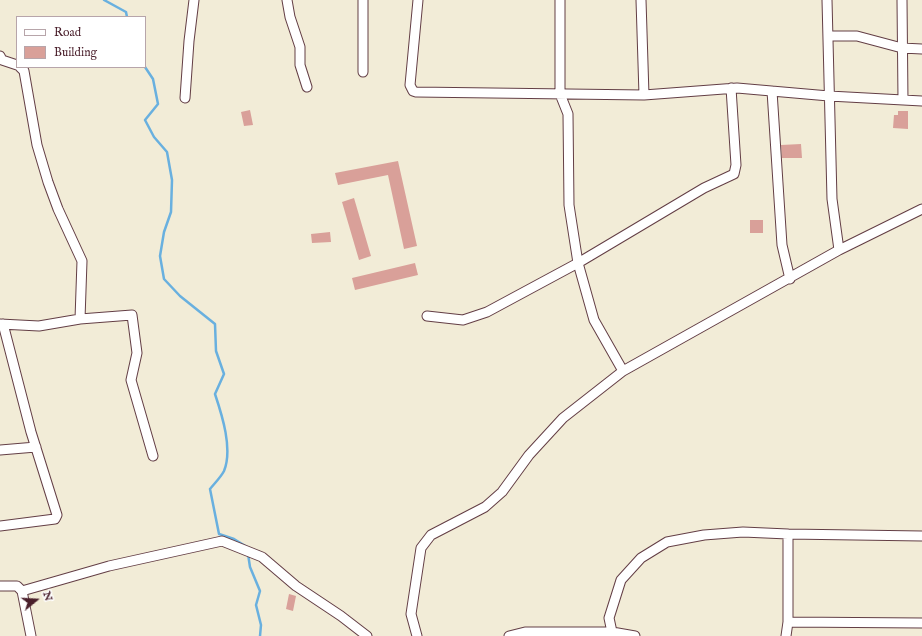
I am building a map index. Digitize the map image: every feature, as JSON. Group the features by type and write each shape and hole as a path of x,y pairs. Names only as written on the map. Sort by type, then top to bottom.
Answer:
{"street":[{"path":"185,98 189,41 194,0"},
{"path":"287,0 290,17 300,47 300,65 307,87"},
{"path":"363,0 363,72"},
{"path":"418,0 410,85 413,91 644,95 731,88 829,96 922,101"},
{"path":"560,0 560,94 567,107 568,114 569,205 578,263 594,320 623,371"},
{"path":"641,0 644,95"},
{"path":"827,0 832,199 839,250"},
{"path":"902,0 903,100"},
{"path":"828,36 857,36 902,48 922,49"},
{"path":"0,56 2,60 16,65"},
{"path":"21,68 24,71 37,145 48,182 58,209 82,261 80,319"},
{"path":"427,316 463,320 479,316 578,263 684,200 734,174 736,165 731,88"},
{"path":"772,91 781,232 790,279"},
{"path":"417,636 410,614 421,548 424,541 431,535 485,507 502,492 529,455 563,418 623,371 736,307 790,279 839,250 922,209"},
{"path":"0,526 57,517 57,509 36,448 1,324 40,326 80,319 132,315 137,353 131,380 153,456"},
{"path":"0,450 36,448"},
{"path":"612,632 609,618 621,580 641,558 667,542 743,532 922,536"},
{"path":"786,636 788,622 788,534"},
{"path":"22,591 109,566 202,544 222,541 262,557 296,586 342,616 367,636"},
{"path":"0,586 17,586 22,591 31,636"},
{"path":"788,622 922,623"},
{"path":"510,636 525,632 612,632 635,636"}],"building":[{"path":"250,110 253,125 244,126 241,112"},
{"path":"898,111 908,111 908,129 893,128 894,115 898,115"},
{"path":"801,144 802,158 782,158 781,145"},
{"path":"398,161 417,246 404,249 388,175 338,185 335,173"},
{"path":"354,198 371,256 359,260 342,202"},
{"path":"750,220 763,220 763,233 750,233"},
{"path":"330,232 331,242 312,243 311,234"},
{"path":"415,263 418,275 355,290 352,278"},
{"path":"289,594 296,596 293,611 286,609"}],"waterway":[{"path":"104,0 126,12 127,16"},
{"path":"146,68 153,79 158,104 145,120 154,137 167,152 172,180 171,212 164,232 160,256 164,279 180,296 215,324 216,351 224,374 215,394 226,432 227,453 224,471 210,489 219,534 234,539 247,547"},
{"path":"248,554 250,567 260,591 256,605 261,625 260,636"}]}
